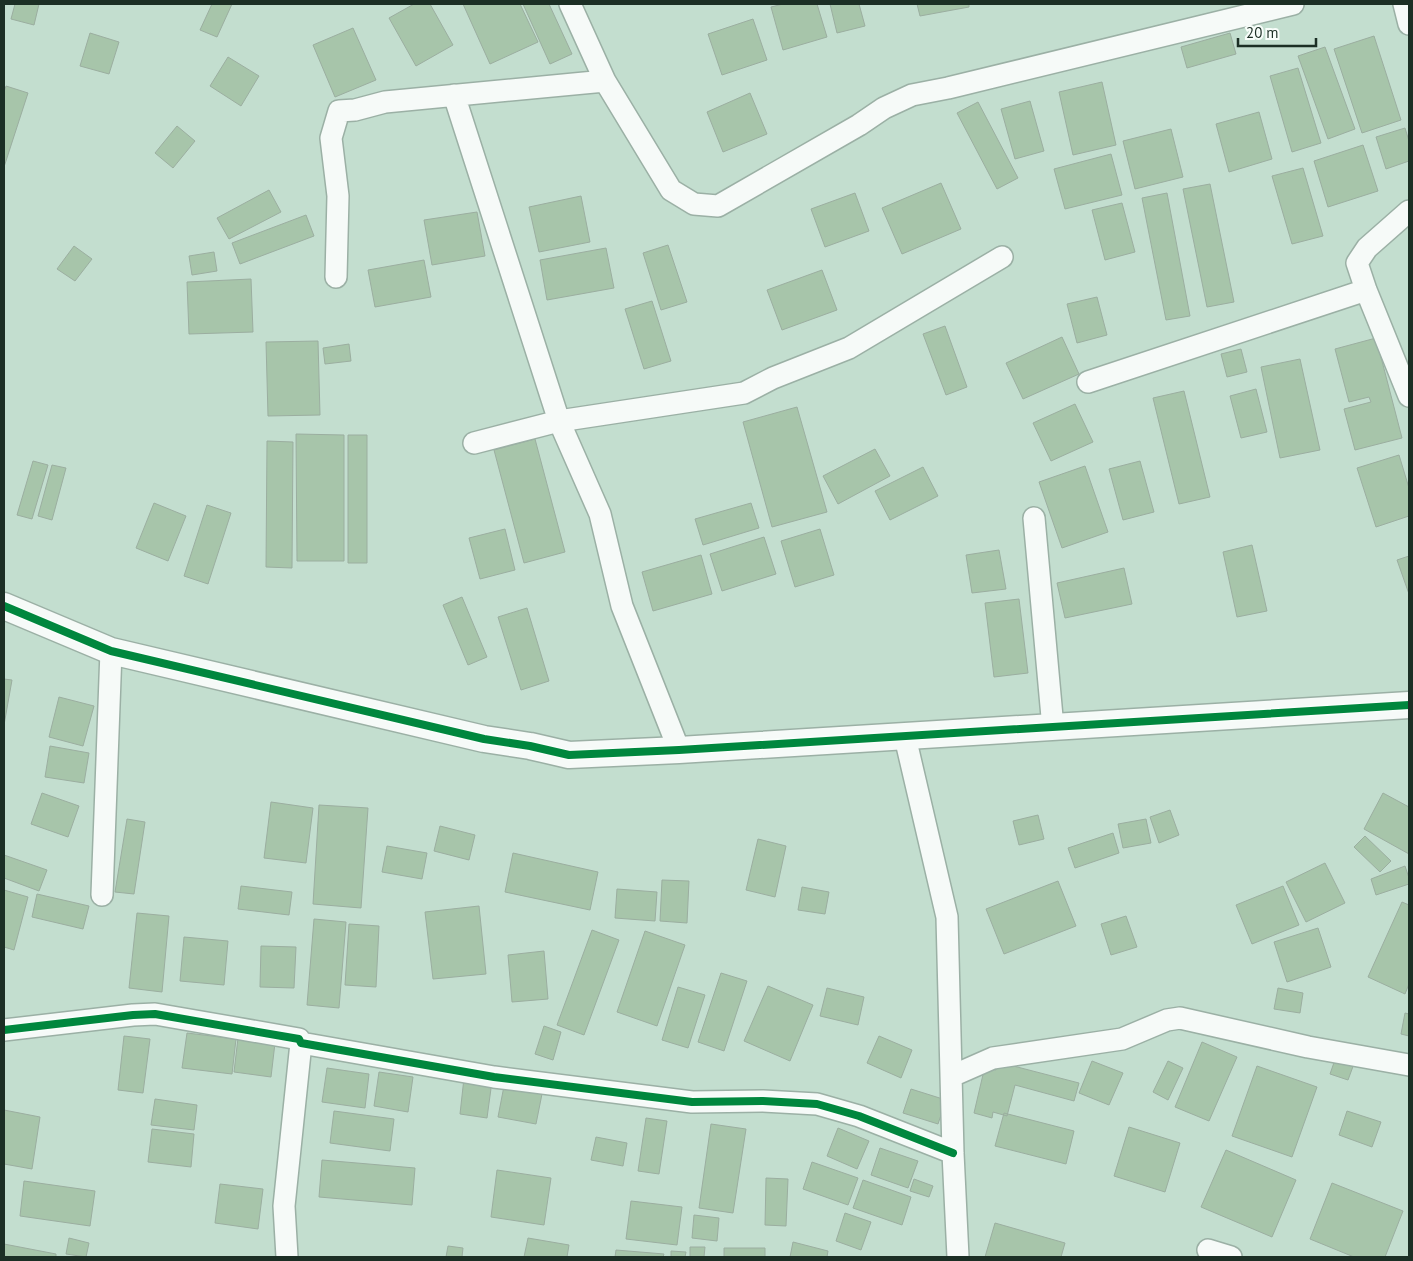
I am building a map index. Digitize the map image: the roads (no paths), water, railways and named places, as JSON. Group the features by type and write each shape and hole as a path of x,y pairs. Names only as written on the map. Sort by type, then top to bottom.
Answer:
{"street":[{"path":"570,4 604,81 671,190 694,204 718,206 859,125 884,108 912,95 948,88 1292,4"},
{"path":"1404,4 1409,24"},
{"path":"336,277 338,196 331,138 339,111 355,110 384,102 604,81"},
{"path":"454,95 559,421 600,514 622,606 679,750"},
{"path":"1409,210 1367,248 1357,262 1366,290 1409,396"},
{"path":"474,442 559,421 744,393 773,378 849,348 1002,257"},
{"path":"1088,382 1366,290"},
{"path":"1034,518 1053,728"},
{"path":"4,606 110,651 424,726 569,755 905,737 1409,705"},
{"path":"102,896 110,651"},
{"path":"905,737 947,916 953,1153 958,1257"},
{"path":"4,1030 155,1014 299,1039 301,1043 494,1077 692,1102 763,1101 817,1104 859,1116 953,1153"},
{"path":"952,1076 993,1058 1122,1039 1167,1020 1180,1018 1308,1047 1409,1065"},
{"path":"287,1257 284,1206 301,1043"},
{"path":"1208,1250 1231,1257"}]}
